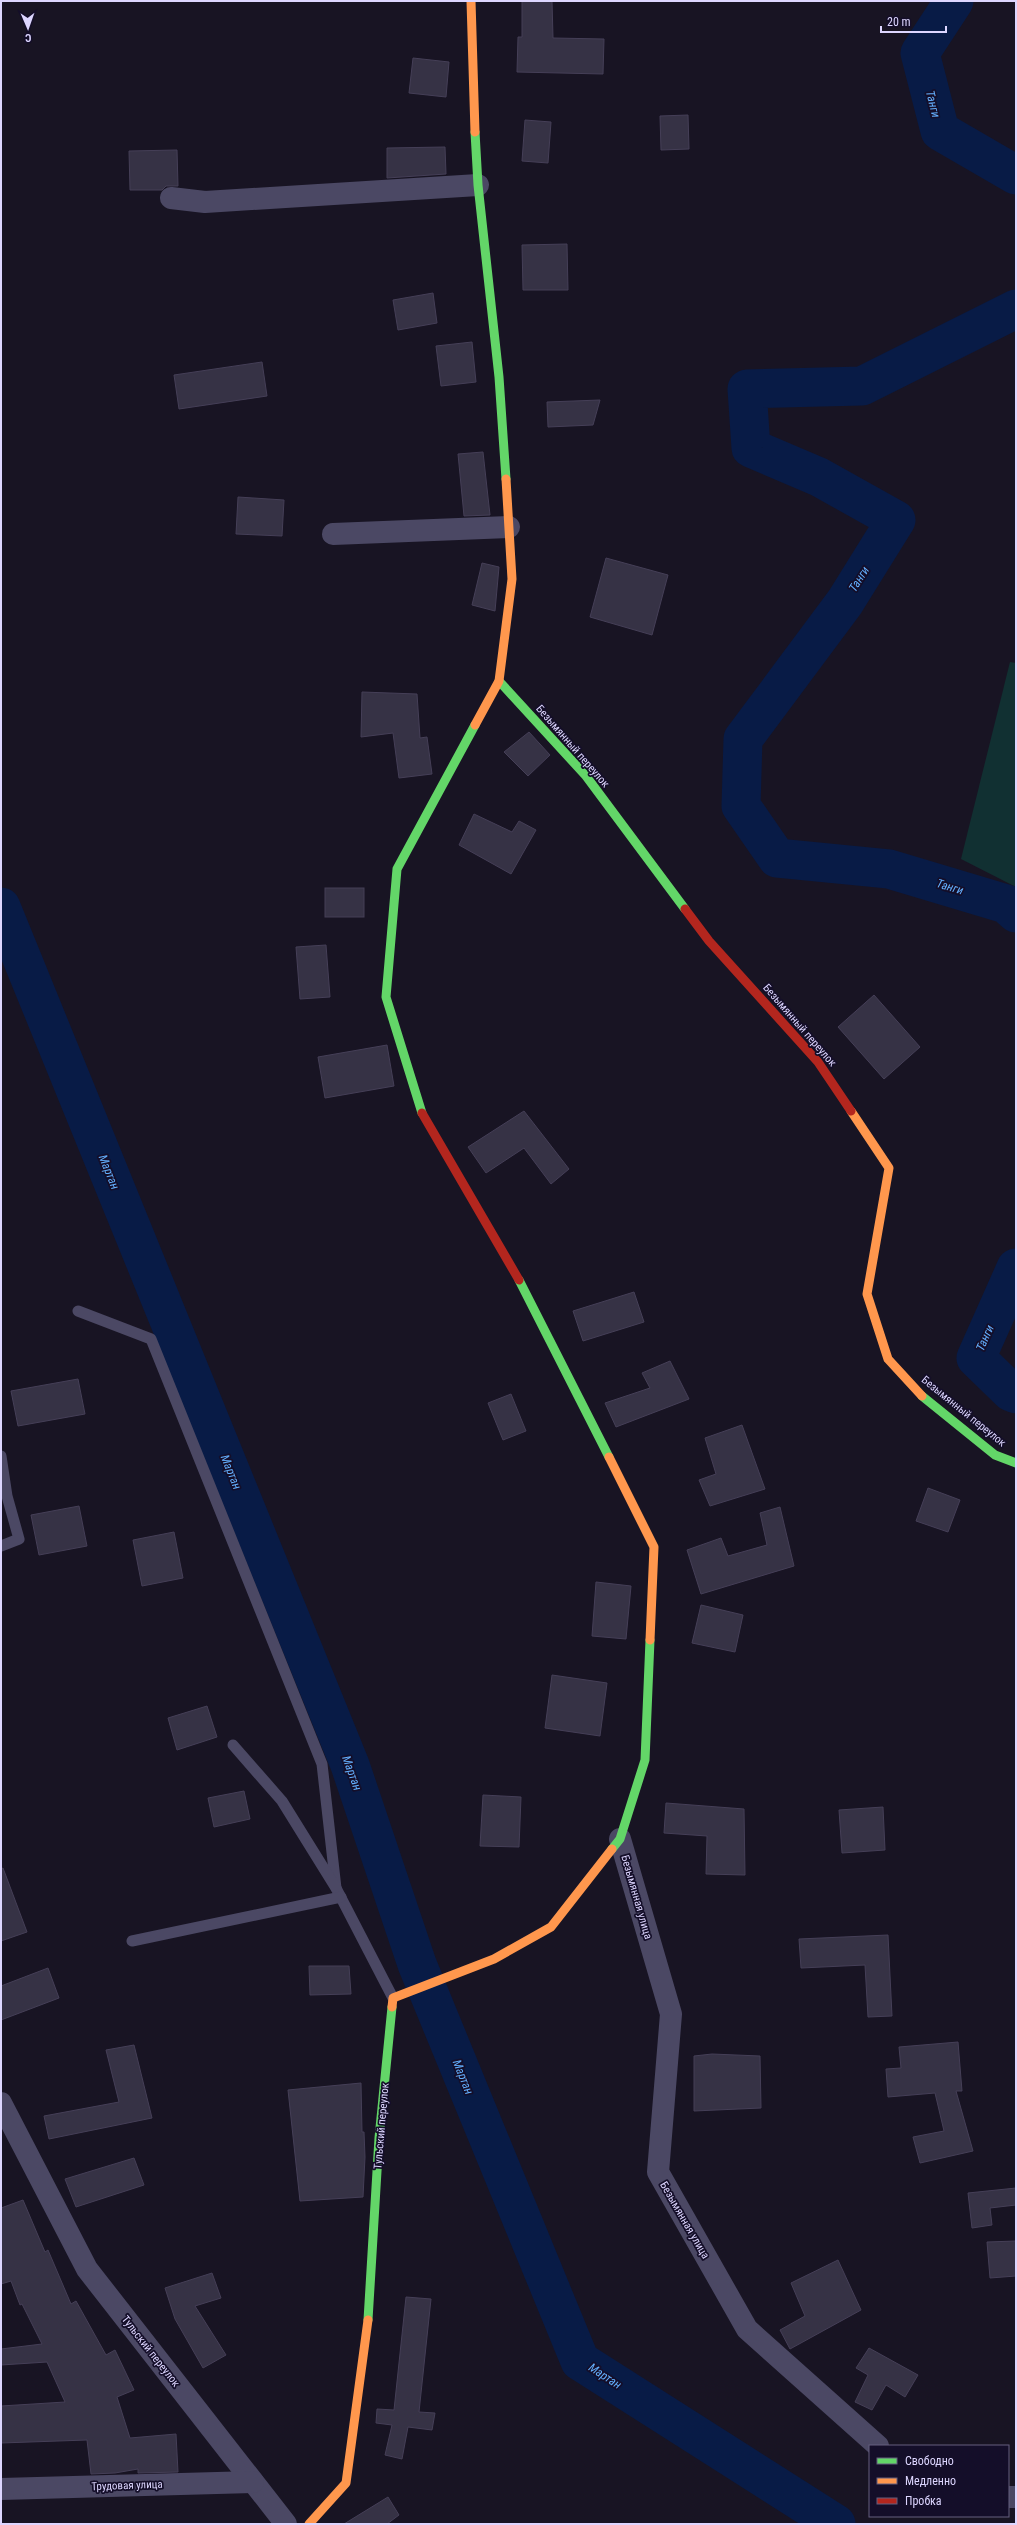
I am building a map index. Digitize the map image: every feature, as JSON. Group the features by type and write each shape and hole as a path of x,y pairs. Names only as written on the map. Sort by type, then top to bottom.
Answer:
{"street":[{"path":"393,1998 494,1959 551,1927 620,1839 645,1760 654,1547 534,1306 420,1108 386,996 397,869 499,681 512,579 499,377 478,185 472,84 471,1"},
{"path":"171,198 205,202 478,185"},
{"path":"333,534 509,527"},
{"name":"Безымянный переулок","path":"499,681 586,776 709,941 818,1062 889,1168 867,1294 888,1359 923,1397 995,1455 1016,1463"},
{"name":"Безымянная улица","path":"620,1839 671,2014 658,2172 747,2329 877,2445"},
{"name":"Тульский переулок","path":"310,2524 346,2483 367,2330 379,2138 393,1998"},
{"name":"Тульский переулок","path":"1,2103 87,2269 286,2524"},
{"name":"Трудовая улица","path":"1,2488 253,2482"}],"lane":[{"path":"78,1311 151,1339 322,1764 339,1892"},
{"path":"1,1456 7,1496 19,1539 1,1546"},
{"path":"233,1746 282,1800 339,1892 393,1998"},
{"path":"132,1941 339,1892"}],"green space":[{"path":"1010,662 1016,663 1016,887 961,859"}],"building":[{"path":"522,1 552,1 553,38 604,39 603,74 517,72 518,37 522,37"},
{"path":"413,58 449,62 446,97 409,93"},
{"path":"688,115 689,149 661,150 660,116"},
{"path":"525,120 551,122 548,163 522,161"},
{"path":"445,147 446,174 387,178 387,148"},
{"path":"177,150 178,186 166,186 162,190 130,190 129,151"},
{"path":"567,244 568,290 523,290 522,245"},
{"path":"433,293 437,323 398,330 393,300"},
{"path":"472,342 476,382 441,386 436,346"},
{"path":"262,362 267,396 179,409 174,375"},
{"path":"600,400 593,425 548,427 547,402"},
{"path":"483,452 490,515 464,516 458,454"},
{"path":"238,497 284,500 282,536 236,534"},
{"path":"606,558 668,575 652,635 590,617"},
{"path":"482,563 499,567 495,611 472,605"},
{"path":"362,692 417,694 420,738 427,737 432,774 399,778 393,733 361,737"},
{"path":"529,732 550,755 528,776 504,752"},
{"path":"474,814 512,832 519,821 536,830 511,874 459,845"},
{"path":"325,888 364,888 364,917 325,917"},
{"path":"326,945 330,997 300,999 296,947"},
{"path":"874,995 920,1047 884,1079 838,1027"},
{"path":"387,1045 394,1086 325,1098 318,1057"},
{"path":"524,1111 569,1169 551,1184 524,1148 486,1173 468,1147"},
{"path":"634,1292 644,1322 583,1341 573,1311"},
{"path":"670,1361 689,1399 616,1427 605,1403 650,1388 642,1373"},
{"path":"78,1379 85,1414 18,1426 11,1391"},
{"path":"511,1394 526,1431 503,1440 488,1403"},
{"path":"742,1425 765,1489 710,1506 699,1480 716,1474 705,1438"},
{"path":"928,1488 960,1500 948,1532 916,1521"},
{"path":"79,1506 87,1546 39,1555 31,1515"},
{"path":"780,1507 794,1566 701,1594 687,1550 721,1538 728,1556 767,1545 760,1513"},
{"path":"174,1532 183,1578 142,1586 133,1540"},
{"path":"596,1582 631,1586 626,1639 592,1636"},
{"path":"701,1605 743,1615 735,1652 692,1643"},
{"path":"552,1675 607,1683 600,1736 545,1728"},
{"path":"207,1706 217,1737 177,1750 168,1718"},
{"path":"244,1791 250,1819 214,1827 208,1798"},
{"path":"483,1795 521,1797 519,1847 480,1846"},
{"path":"666,1803 744,1809 745,1875 706,1874 707,1836 664,1833"},
{"path":"883,1807 885,1850 842,1853 839,1810"},
{"path":"3,1868 27,1932 1,1941 1,1869"},
{"path":"888,1935 892,2016 868,2017 865,1965 801,1968 799,1939"},
{"path":"309,1966 349,1966 351,1994 310,1995"},
{"path":"48,1968 59,1998 1,2020 1,1986"},
{"path":"958,2042 962,2091 956,2091 973,2151 920,2163 913,2137 944,2131 935,2093 888,2097 886,2069 901,2068 899,2047"},
{"path":"134,2045 152,2118 49,2139 44,2116 119,2102 106,2050"},
{"path":"712,2054 760,2056 761,2108 694,2111 694,2056"},
{"path":"361,2083 362,2132 364,2132 365,2157 363,2197 300,2201 288,2090"},
{"path":"134,2158 144,2185 76,2207 65,2179"},
{"path":"1016,2188 1016,2205 990,2208 992,2225 972,2228 968,2193"},
{"path":"23,2200 45,2252 48,2250 71,2304 76,2301 106,2355 115,2350 134,2390 117,2397 130,2438 176,2434 178,2472 138,2473 138,2469 115,2473 91,2474 87,2440 1,2443 1,2406 65,2402 47,2362 1,2365 1,2349 42,2344 22,2304 20,2305 11,2281 1,2284 1,2208"},
{"path":"1016,2241 1016,2276 990,2278 987,2242"},
{"path":"838,2260 861,2310 790,2349 780,2330 805,2316 791,2283"},
{"path":"212,2273 221,2298 195,2306 226,2355 203,2368 175,2319 165,2288"},
{"path":"406,2297 431,2299 419,2412 435,2413 432,2430 408,2427 402,2459 385,2455 392,2425 376,2423 377,2409 394,2410"},
{"path":"869,2348 918,2375 905,2397 886,2385 872,2410 855,2402 868,2375 856,2368"},
{"path":"388,2497 399,2515 387,2524 344,2524"}],"waterway":[{"name":"Танги","path":"954,1 920,53 940,131 1016,175"},
{"name":"Танги","path":"1016,309 862,386 747,389 751,448 819,477 896,520 845,602 743,739 741,806 777,858 889,869 1006,904 1016,913"},
{"name":"Мартан","path":"1,907 350,1765 417,1964 580,2361 836,2524"},
{"name":"Танги","path":"1016,1268 976,1358 1011,1392 1016,1394"}],"traffic: fast":[{"path":"475,132 478,185 499,377 506,479"},
{"path":"499,681 586,776 685,909"},
{"path":"422,1113 386,997 397,869 475,725"},
{"path":"519,1280 609,1457"},
{"path":"922,1396 995,1455 1016,1463"},
{"path":"612,1849 620,1839 645,1760 650,1640"},
{"path":"368,2320 379,2138 392,2007"}],"traffic: slow":[{"path":"471,1 475,132"},
{"path":"475,725 499,681 512,579 506,479"},
{"path":"851,1111 889,1168 867,1294 888,1359 922,1396"},
{"path":"609,1457 654,1547 650,1640"},
{"path":"392,2007 393,1998 494,1959 551,1927 612,1849"},
{"path":"309,2524 346,2483 368,2320"}],"traffic: jam":[{"path":"685,909 709,941 818,1062 851,1111"},
{"path":"422,1113 519,1280"}]}
